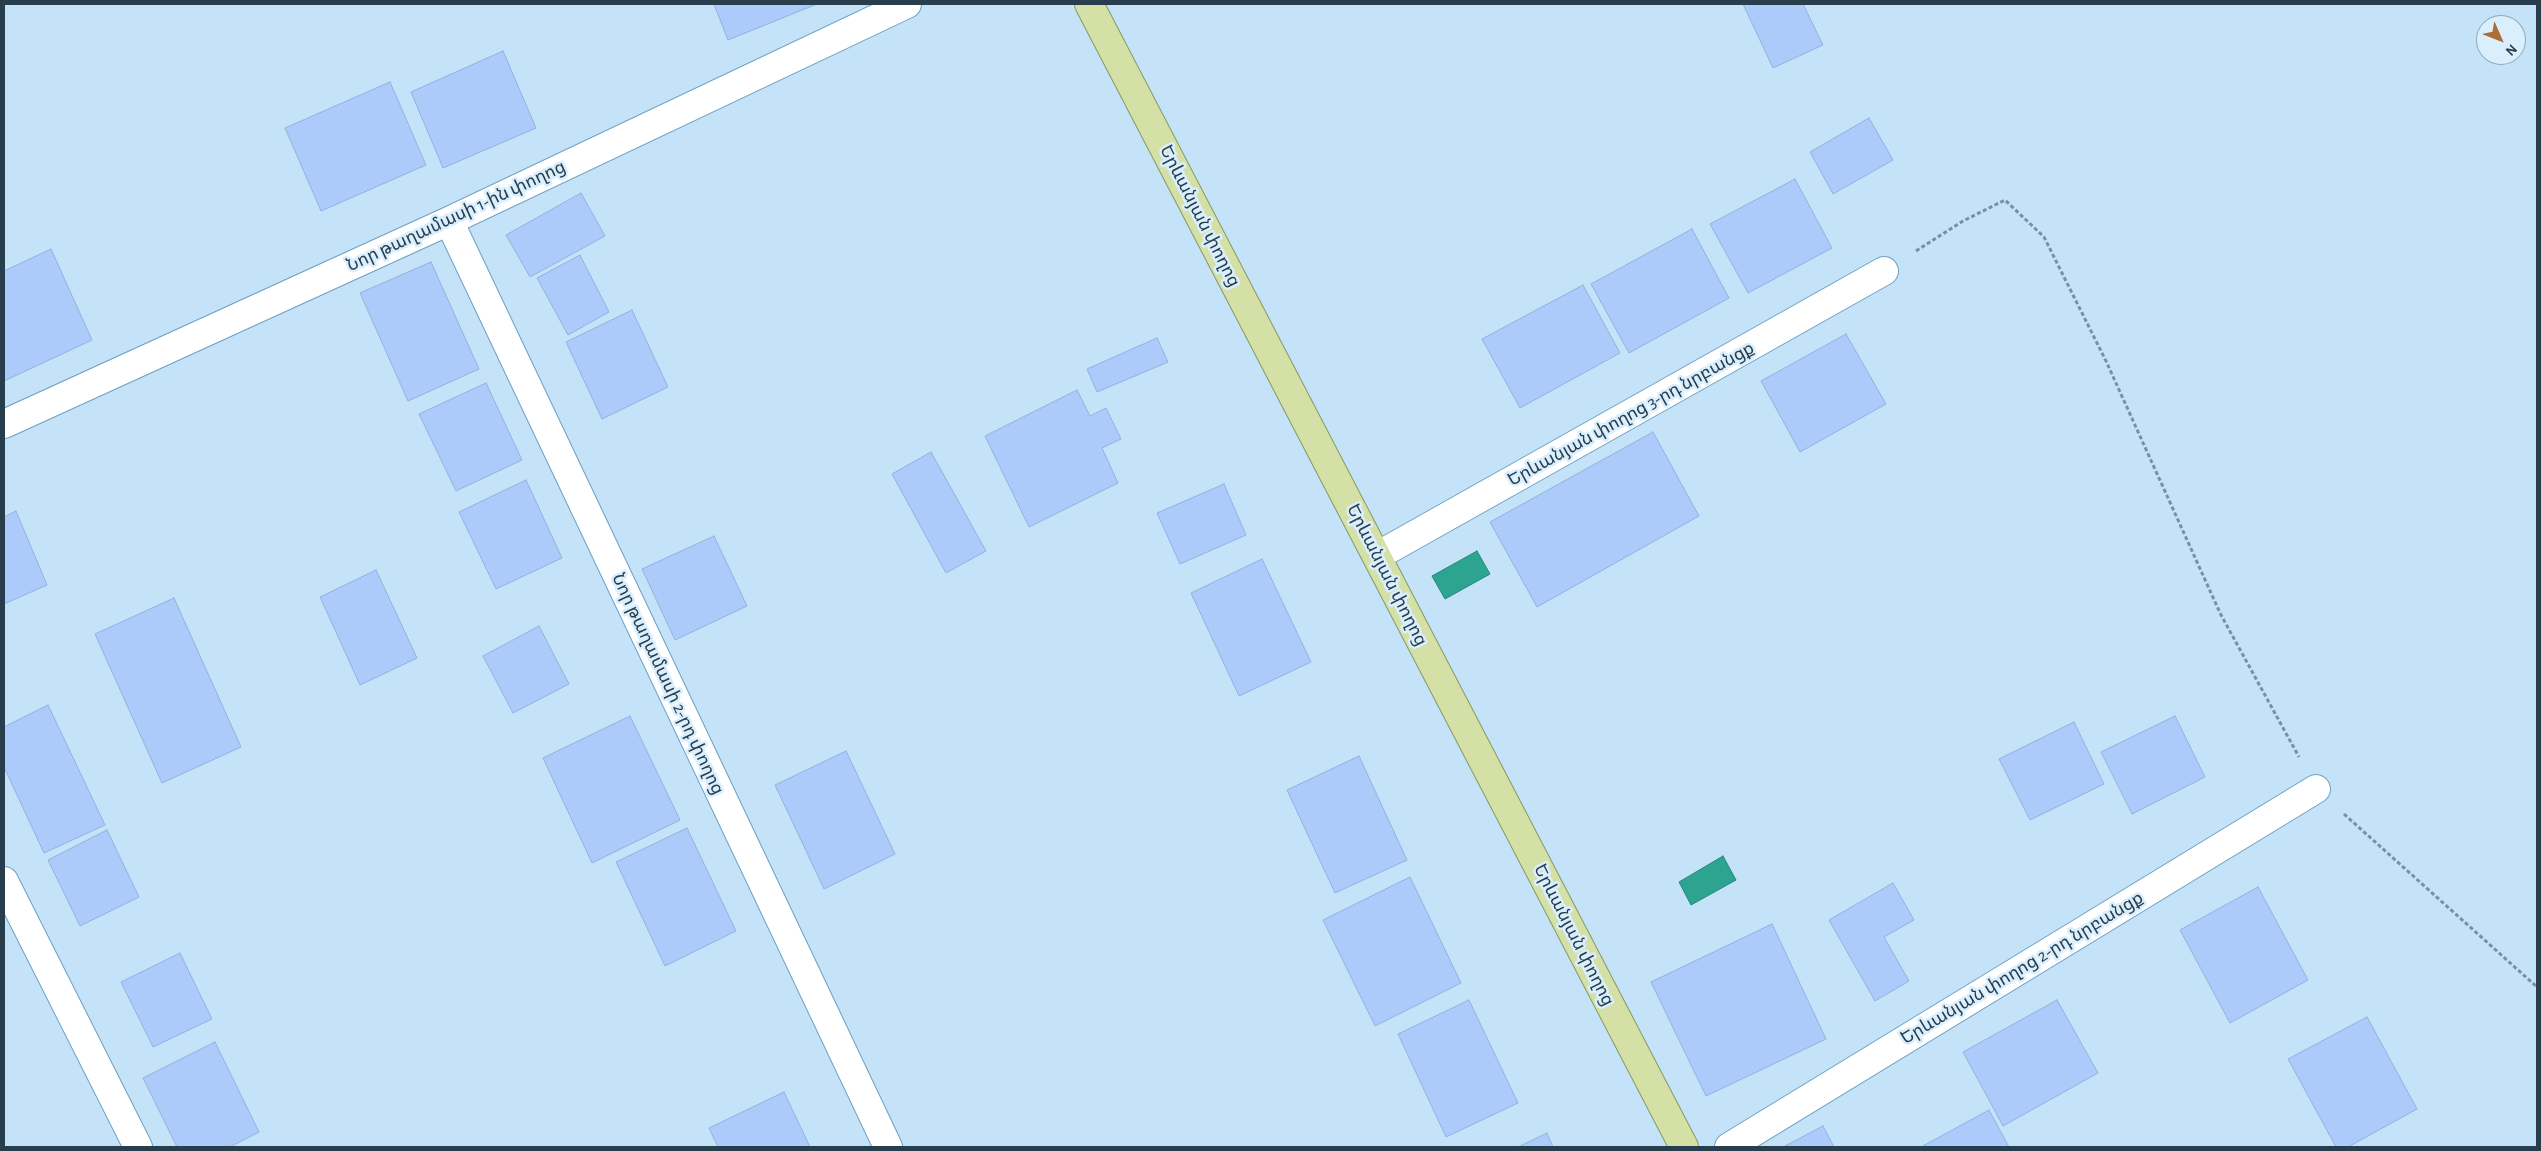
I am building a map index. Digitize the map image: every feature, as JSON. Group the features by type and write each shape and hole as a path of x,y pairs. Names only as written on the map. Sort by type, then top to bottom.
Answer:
{"main road":[{"name":"Երևանյան փողոց","path":"1089,4 1684,1147"}],"street":[{"name":"Նոր թաղամասի 1-ին փողոց","path":"4,424 449,220 906,4"},
{"name":"Նոր թաղամասի 2-րդ փողոց","path":"449,220 888,1147"},
{"name":"Երևանյան փողոց 3-րդ նրբանցք","path":"1377,556 1884,271"},
{"name":"Երևանյան փողոց 2-րդ նրբանցք","path":"1729,1147 2316,789"},
{"path":"4,881 138,1147"}],"path":[{"path":"1884,271 1963,221 2005,200 2044,237 2106,361 2221,615 2316,789 2537,987"}],"shaded area":[{"path":"1477,551 1490,574 1445,599 1432,576"},
{"path":"1723,856 1736,880 1691,905 1679,882"}],"building":[{"path":"714,4 817,4 728,40"},
{"path":"1743,4 1803,4 1823,45 1773,68"},
{"path":"503,51 536,128 443,168 411,92"},
{"path":"390,82 426,165 321,211 285,128"},
{"path":"1869,118 1893,160 1833,194 1810,152"},
{"path":"1795,179 1832,248 1748,293 1710,224"},
{"path":"581,193 605,236 530,277 506,235"},
{"path":"1692,229 1729,298 1629,353 1591,284"},
{"path":"51,249 92,340 4,381 4,271"},
{"path":"580,255 609,312 568,335 537,278"},
{"path":"431,262 479,369 408,401 360,293"},
{"path":"1583,285 1620,353 1520,408 1482,339"},
{"path":"632,310 668,387 602,419 566,342"},
{"path":"1846,334 1886,404 1800,452 1761,381"},
{"path":"1157,338 1168,362 1097,392 1087,369"},
{"path":"486,383 522,460 456,491 419,414"},
{"path":"1077,390 1090,416 1106,408 1121,439 1102,448 1118,483 1029,527 985,436"},
{"path":"1653,432 1699,516 1537,607 1490,522"},
{"path":"931,452 986,551 946,573 892,474"},
{"path":"526,480 562,558 496,589 459,512"},
{"path":"1224,484 1246,535 1180,564 1157,513"},
{"path":"16,511 47,585 4,604 4,517"},
{"path":"714,536 747,606 675,640 642,569"},
{"path":"1262,559 1311,662 1239,696 1191,593"},
{"path":"376,570 417,658 360,685 320,597"},
{"path":"174,598 241,747 162,783 95,634"},
{"path":"539,626 569,684 513,713 483,656"},
{"path":"48,705 105,825 44,853 4,767 4,727"},
{"path":"630,716 680,820 592,863 543,758"},
{"path":"2175,716 2205,777 2132,814 2101,752"},
{"path":"2074,722 2104,784 2030,820 1999,759"},
{"path":"846,751 895,854 824,889 775,785"},
{"path":"1359,756 1407,860 1335,893 1287,790"},
{"path":"687,828 736,931 665,966 616,862"},
{"path":"107,830 139,897 80,926 48,860"},
{"path":"1410,877 1461,983 1375,1026 1323,920"},
{"path":"1893,883 1914,920 1884,937 1909,981 1875,1001 1829,920"},
{"path":"2258,887 2308,980 2230,1023 2180,930"},
{"path":"1772,924 1826,1039 1706,1096 1651,982"},
{"path":"180,953 212,1019 153,1047 121,982"},
{"path":"1469,1000 1518,1103 1446,1137 1398,1034"},
{"path":"2057,1000 2098,1073 2003,1126 1963,1052"},
{"path":"2367,1017 2417,1109 2348,1147 2336,1147 2288,1059"},
{"path":"215,1042 259,1132 230,1147 177,1147 143,1078"},
{"path":"784,1092 810,1147 718,1147 709,1128"},
{"path":"1989,1110 2009,1147 1921,1147"},
{"path":"1823,1126 1834,1147 1783,1147"},
{"path":"1547,1133 1553,1147 1518,1147"}]}
